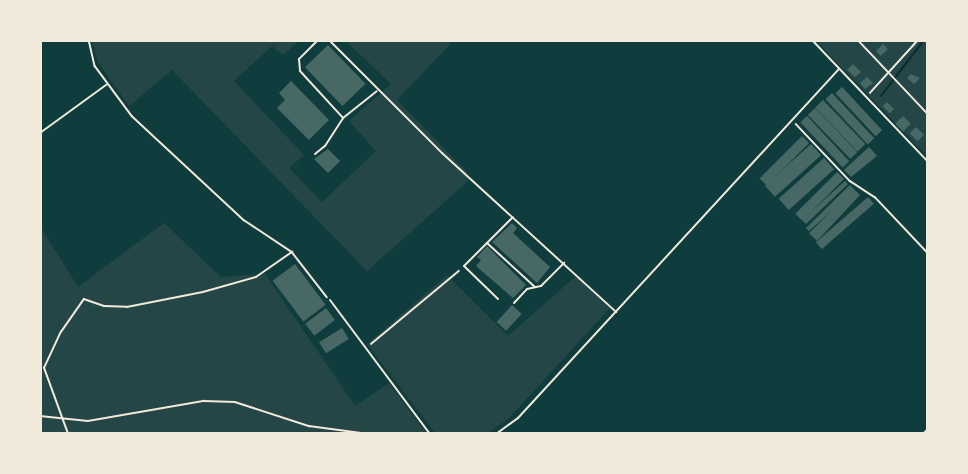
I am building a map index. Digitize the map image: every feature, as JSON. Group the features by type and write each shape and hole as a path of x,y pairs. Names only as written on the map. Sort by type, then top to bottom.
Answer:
{"lane":[{"path":"318,40 299,60 300,71 343,118"},
{"path":"330,40 377,91 616,312"},
{"path":"812,40 927,162"},
{"path":"496,434 518,418 839,69"},
{"path":"315,154 325,146 343,118 377,91"},
{"path":"498,299 464,266 513,217"},
{"path":"488,243 535,287"},
{"path":"514,303 564,263"},
{"path":"330,300 430,434"}],"path":[{"path":"89,40 95,66 132,116 244,220 292,252 330,300"},
{"path":"858,40 927,114"},
{"path":"865,98 892,75 918,40"},
{"path":"40,133 107,85"},
{"path":"792,119 850,181 875,197 927,253"},
{"path":"68,434 64,418 48,386 44,368 61,332 84,299 104,306 127,307 203,292 256,277 292,252"},
{"path":"367,348 464,266"},
{"path":"40,416 88,421 204,401 235,402 309,426 369,434"},
{"path":"924,434 927,429"}],"shaded area":[{"path":"92,41 299,41 283,55 272,46 234,81 304,155 289,168 322,202 376,151 349,121 391,84 346,41 453,41 397,100 467,172 468,181 367,271 172,70 129,106 98,62"},
{"path":"816,41 927,41 927,156 823,48"},
{"path":"164,223 221,277 265,274 355,406 389,383 426,433 41,433 40,226 78,287"},
{"path":"447,275 508,336 576,276 610,308 508,419 488,433 435,433 367,344"}],"building":[{"path":"883,44 888,49 881,56 876,51"},
{"path":"328,45 366,84 342,106 305,67"},
{"path":"853,64 861,72 855,77 847,70"},
{"path":"911,74 920,78 914,84 907,78"},
{"path":"867,77 873,83 865,89 860,83"},
{"path":"291,81 329,120 309,140 277,108 285,100 279,93"},
{"path":"842,87 882,130 876,136 835,93"},
{"path":"832,93 874,138 868,144 825,99"},
{"path":"823,100 865,144 857,152 815,108"},
{"path":"887,102 894,109 890,113 883,106"},
{"path":"815,108 857,152 850,159 808,115"},
{"path":"807,116 849,161 843,167 800,122"},
{"path":"903,116 911,124 903,132 895,124"},
{"path":"916,127 924,135 917,141 910,133"},
{"path":"802,136 809,143 767,185 760,178"},
{"path":"811,144 821,155 775,197 765,185"},
{"path":"869,147 877,156 851,177 844,170"},
{"path":"328,149 340,161 328,173 314,159"},
{"path":"824,158 834,169 789,210 779,199"},
{"path":"837,172 844,179 802,221 795,214"},
{"path":"845,181 848,184 806,224 802,220"},
{"path":"850,185 860,195 817,241 809,233 833,210 809,231 806,228"},
{"path":"868,197 874,204 822,249 816,242"},
{"path":"512,223 517,228 513,233 550,267 537,283 492,242"},
{"path":"487,246 526,285 513,298 476,266 481,260 477,257"},
{"path":"295,264 326,305 303,322 273,281"},
{"path":"512,305 522,314 506,331 497,322"},
{"path":"326,308 335,320 314,336 305,324"},
{"path":"342,328 349,339 326,353 319,342"}],"waterway":[{"path":"881,96 924,40"}]}
